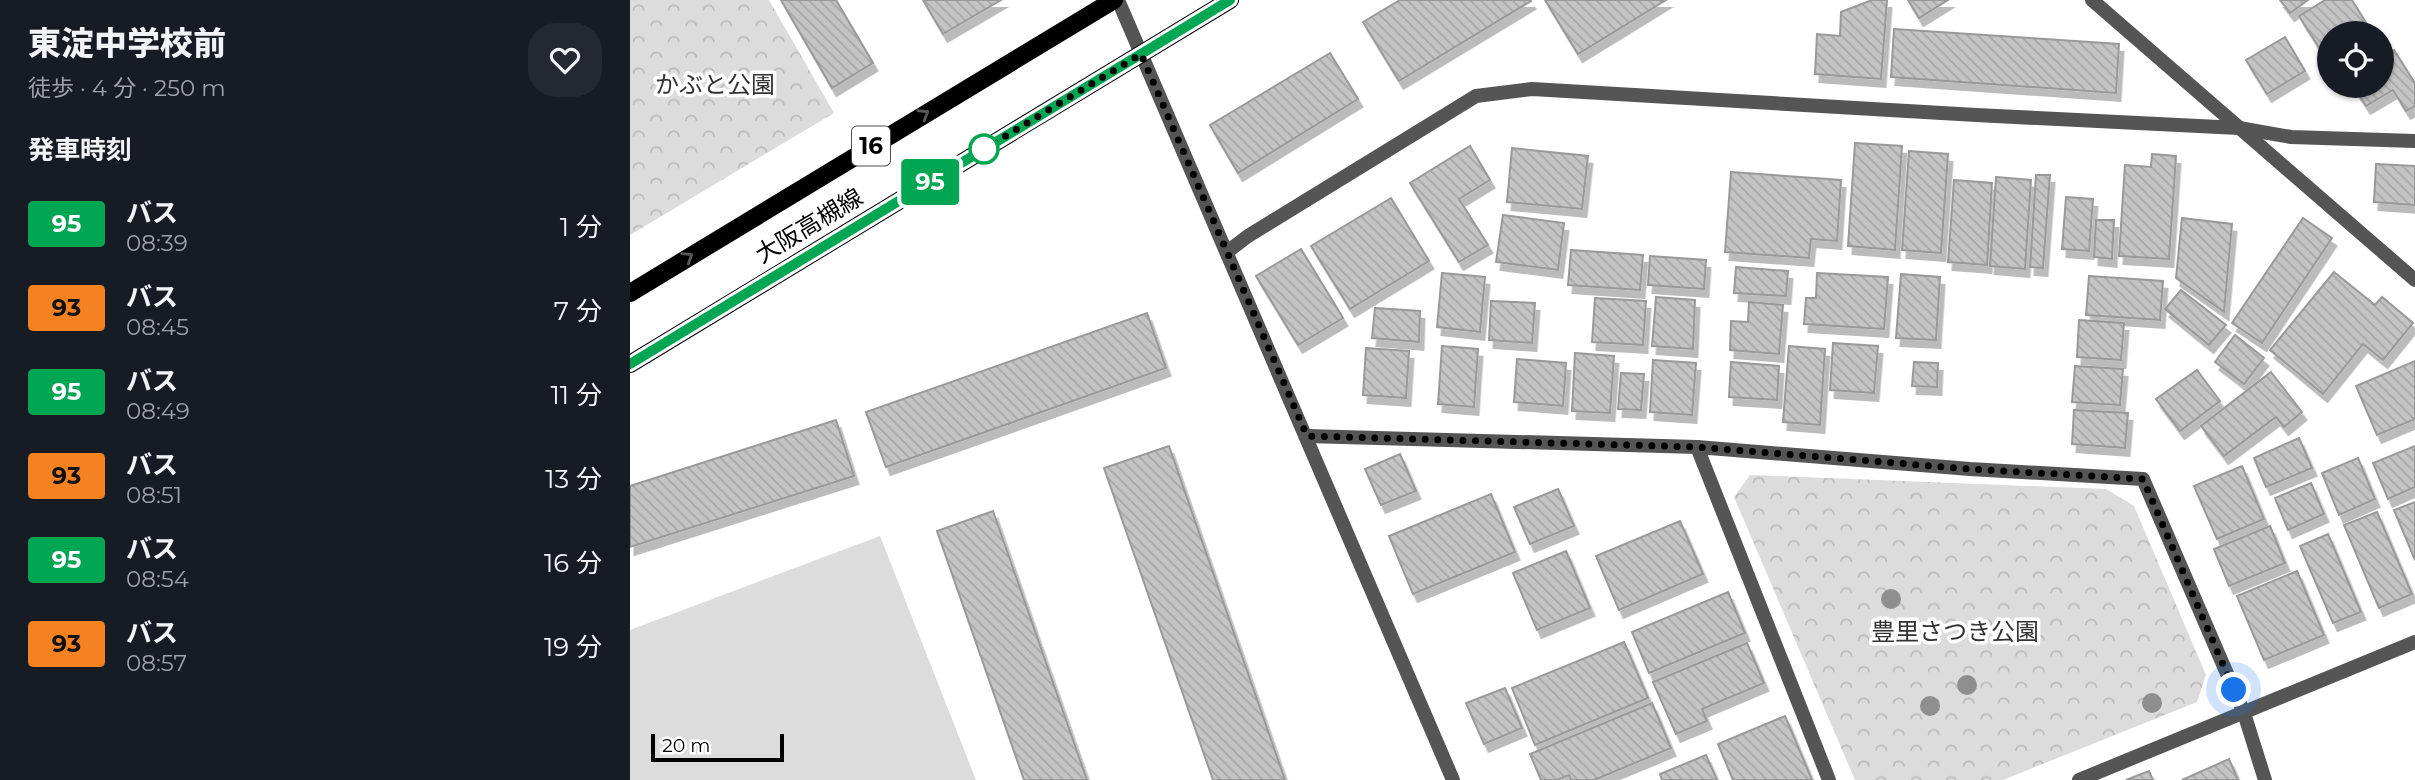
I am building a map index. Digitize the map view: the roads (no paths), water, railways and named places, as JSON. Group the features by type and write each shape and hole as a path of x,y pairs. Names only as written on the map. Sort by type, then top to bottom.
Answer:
{"main road":[{"name":"大阪高槻線","path":"630,293 1116,0"},
{"name":"大阪高槻線","path":"630,364 1230,0"}],"street":[{"path":"1116,0 1307,436 1453,780"},
{"path":"2092,0 2415,280"},
{"path":"1227,252 1248,236 1476,96 1532,89 2239,128 2291,137 2415,141"},
{"path":"1307,436 1697,447 1970,469 2143,479 2244,713 2265,780"},
{"path":"1697,447 1829,780"},
{"path":"2079,780 2415,642"}],"park label":[{"name":"かぶと公園","path":"715,85"},
{"name":"豊里さつき公園","path":"1955,632"}]}
